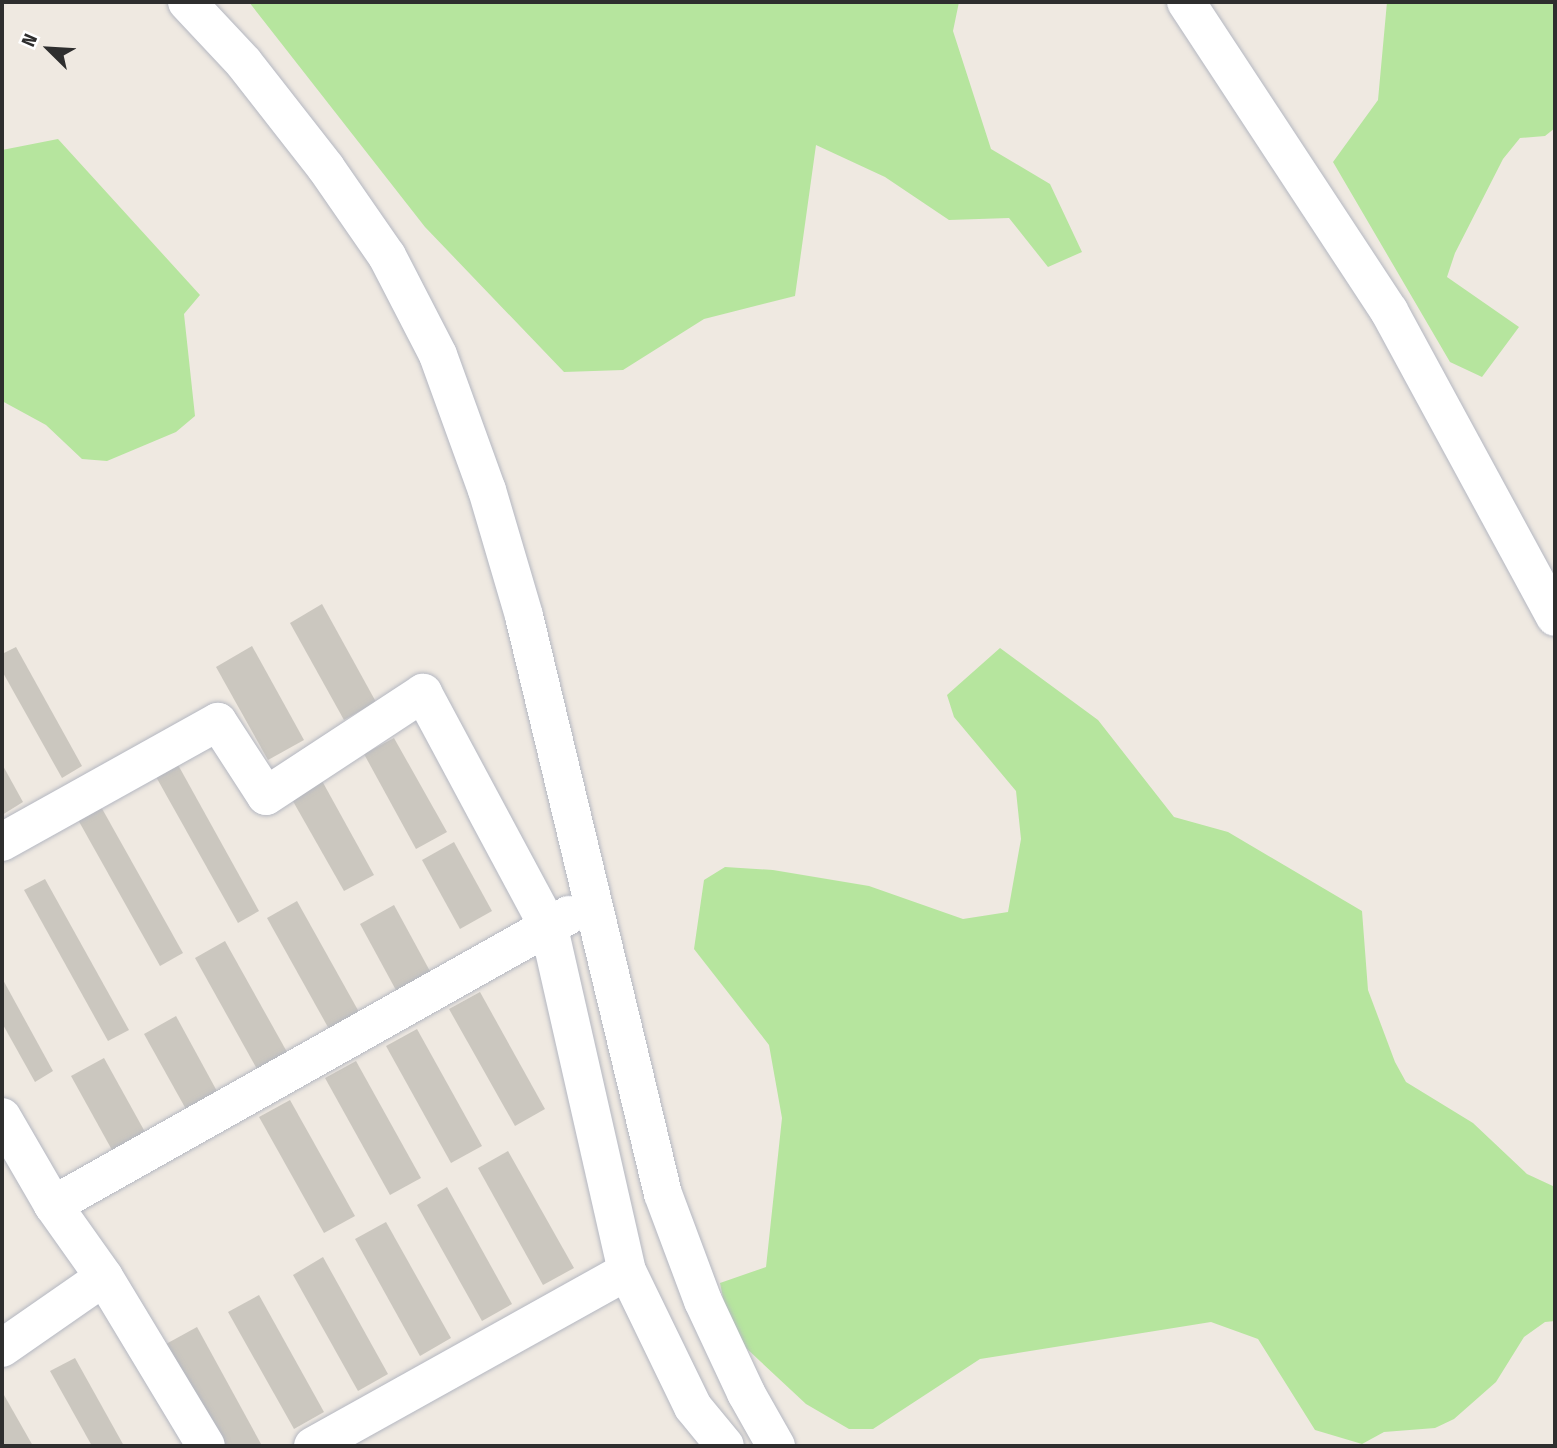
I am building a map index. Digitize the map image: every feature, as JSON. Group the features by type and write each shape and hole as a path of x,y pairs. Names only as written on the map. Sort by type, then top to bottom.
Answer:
{"street":[{"path":"187,2 244,63 326,168 387,256 438,355 487,490 524,616 594,898 663,1194 703,1301 746,1393 776,1446"},
{"path":"1186,2 1389,311 1555,617"},
{"path":"2,842 218,722 266,796 423,693 549,928 627,1270 693,1407 725,1446"},
{"path":"53,1205 549,928 594,898"},
{"path":"2,1117 53,1205 104,1277 206,1446"},
{"path":"313,1446 627,1270"},
{"path":"2,1348 104,1277"}],"green space":[{"path":"249,2 959,2 953,31 991,149 1050,184 1082,252 1048,267 1009,218 949,220 885,177 816,145 795,296 704,319 623,370 564,372 425,227"},
{"path":"1387,2 1555,2 1555,128 1545,136 1520,138 1503,159 1455,253 1447,277 1519,327 1482,377 1450,362 1333,162 1378,100"},
{"path":"58,139 200,295 184,314 195,416 176,432 107,461 82,459 46,425 2,401 2,150"},
{"path":"1000,648 1098,720 1174,817 1228,832 1362,911 1368,990 1395,1062 1406,1082 1473,1123 1527,1174 1555,1187 1555,1321 1545,1322 1524,1337 1496,1382 1454,1419 1435,1428 1384,1432 1362,1444 1315,1430 1258,1339 1211,1322 980,1359 873,1429 849,1429 806,1404 730,1333 720,1283 766,1267 782,1118 769,1045 694,949 704,880 725,867 773,870 869,886 963,919 1008,912 1021,839 1016,791 954,717 947,695"}],"building":[{"path":"322,604 376,702 344,720 290,623"},
{"path":"252,646 304,740 268,760 216,667"},
{"path":"16,647 82,766 62,778 2,671 2,654"},
{"path":"394,738 447,832 416,849 364,754"},
{"path":"177,763 259,911 238,923 155,775"},
{"path":"2,764 23,802 2,815"},
{"path":"321,779 374,875 344,891 290,796"},
{"path":"100,805 183,953 160,966 77,818"},
{"path":"454,842 492,911 460,929 422,860"},
{"path":"45,879 129,1030 108,1041 24,890"},
{"path":"297,901 359,1012 329,1029 267,918"},
{"path":"394,905 431,973 397,992 360,924"},
{"path":"225,941 287,1052 257,1069 195,958"},
{"path":"2,978 53,1071 35,1082 2,1023"},
{"path":"480,992 545,1109 515,1126 449,1009"},
{"path":"176,1016 218,1093 187,1111 144,1034"},
{"path":"417,1029 482,1146 451,1163 386,1046"},
{"path":"104,1058 145,1132 112,1150 71,1076"},
{"path":"356,1061 421,1178 390,1195 325,1078"},
{"path":"290,1100 355,1216 324,1233 259,1117"},
{"path":"508,1151 574,1268 543,1285 478,1168"},
{"path":"447,1187 512,1304 482,1321 417,1205"},
{"path":"386,1222 451,1338 420,1356 355,1239"},
{"path":"323,1257 388,1374 358,1391 293,1275"},
{"path":"259,1295 324,1412 294,1429 228,1312"},
{"path":"197,1327 261,1444 223,1446 166,1344"},
{"path":"75,1358 124,1446 92,1446 50,1371"},
{"path":"4,1395 33,1446 2,1446"}]}
